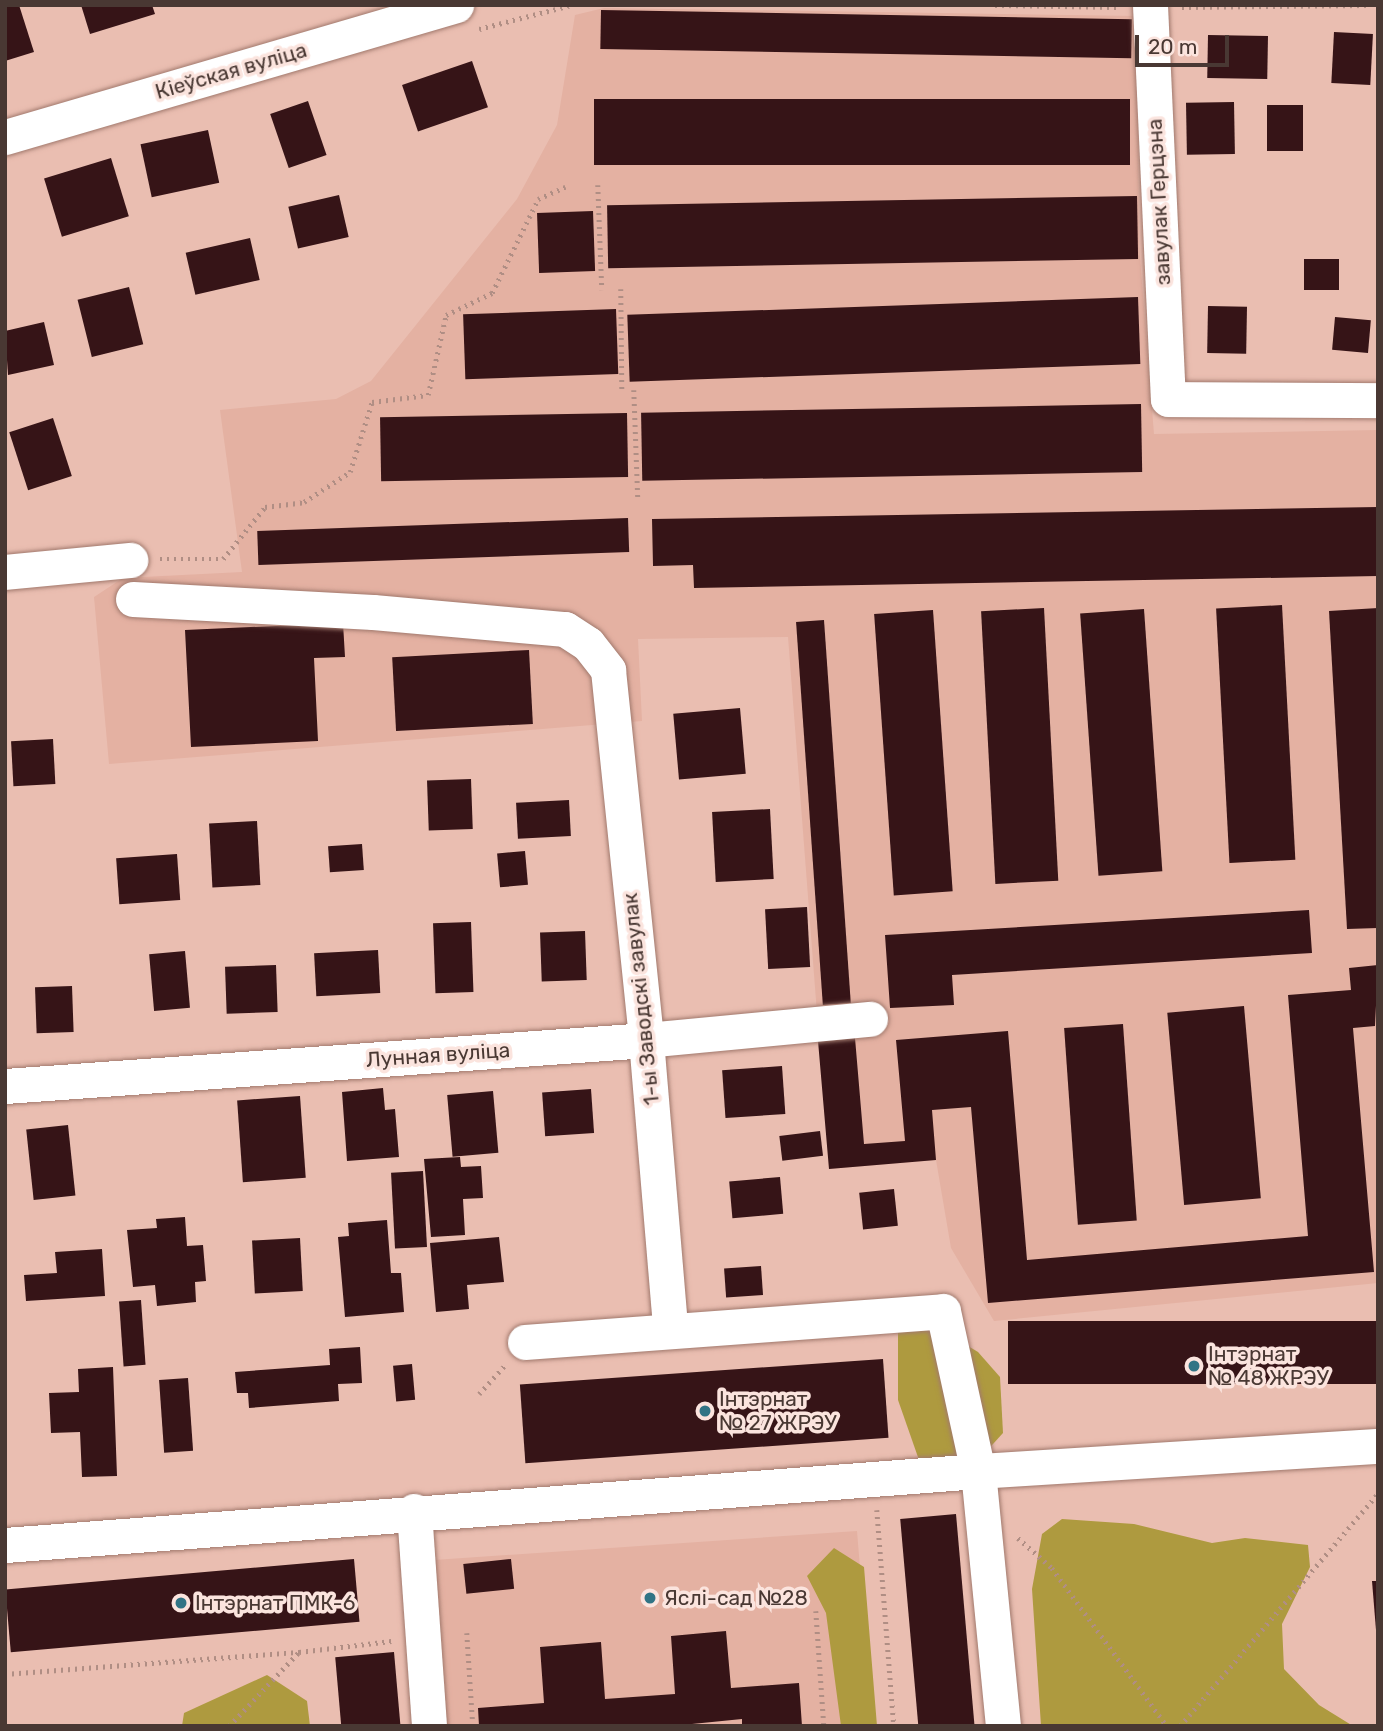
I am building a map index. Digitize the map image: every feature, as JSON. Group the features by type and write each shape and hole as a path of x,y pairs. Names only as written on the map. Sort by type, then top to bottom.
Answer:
{"street":[{"name":"Кіеўская вуліца","path":"5,137 456,5"},
{"name":"завулак Герцэна","path":"1150,6 1168,399 1378,400"},
{"path":"5,572 130,559"},
{"name":"1-ы Заводскі завулак","path":"132,599 373,612 565,629 588,644 608,670 646,1040 670,1328"},
{"name":"Лунная вуліца","path":"5,1086 646,1040 870,1019"},
{"path":"525,1342 670,1328 943,1311 984,1508 1003,1726"},
{"path":"5,1545 414,1511 1378,1446"},
{"path":"414,1511 429,1726"}],"path":[{"path":"995,5 1370,5"},
{"path":"598,185 602,290"},
{"path":"130,559 223,559 265,507 304,502 350,472 372,402 428,395 446,315 492,293 538,199 565,187"},
{"path":"621,289 622,391"},
{"path":"634,390 638,498"},
{"path":"870,1479 877,1508 894,1726"},
{"path":"1180,1726 1378,1493"},
{"path":"984,1508 1052,1568 1167,1726"},
{"path":"816,1611 824,1726"},
{"path":"467,1633 473,1726"},
{"path":"5,1674 299,1652 423,1637"},
{"path":"229,1726 299,1652"}],"shaded area":[{"path":"604,8 1137,16 1139,245 1154,434 1378,430 1378,1283 994,1321 951,1248 936,1160 829,1169 788,637 638,639 642,721 109,764 94,597 123,578 242,572 220,410 336,399 371,381 517,199 557,125 575,15"},
{"path":"933,1325 978,1352 1000,1377 1003,1433 983,1455 919,1460 898,1400 898,1332"},
{"path":"1062,1519 1134,1524 1212,1543 1245,1538 1308,1545 1310,1567 1282,1624 1284,1669 1319,1705 1353,1726 1041,1726 1032,1589 1042,1534"},
{"name":"Яслі-сад №28","path":"857,1531 873,1726 447,1726 434,1560"},
{"path":"834,1548 864,1567 877,1726 841,1726 826,1613 807,1576"},
{"path":"267,1675 307,1701 310,1726 182,1726 184,1713"}],"building":[{"path":"5,5 19,5 34,52 5,61"},
{"path":"81,5 152,5 155,14 90,34"},
{"path":"601,10 1132,19 1131,58 600,49"},
{"path":"1334,32 1373,34 1370,85 1331,83"},
{"path":"1208,35 1268,36 1267,79 1207,78"},
{"path":"472,61 488,107 418,131 402,85"},
{"path":"594,99 1130,99 1130,165 594,165"},
{"path":"308,101 327,155 289,168 270,114"},
{"path":"1234,102 1235,154 1187,155 1186,103"},
{"path":"1267,105 1303,105 1303,151 1267,151"},
{"path":"208,130 219,183 152,197 141,144"},
{"path":"111,158 129,216 62,237 44,178"},
{"path":"339,195 349,237 298,249 288,207"},
{"path":"1137,196 1138,259 608,268 607,205"},
{"path":"593,211 595,271 539,273 537,213"},
{"path":"250,238 260,280 195,295 186,253"},
{"path":"1304,259 1339,259 1339,290 1304,290"},
{"path":"129,287 143,344 92,357 78,300"},
{"path":"1138,297 1140,364 630,382 627,315"},
{"path":"1208,306 1247,307 1246,354 1207,353"},
{"path":"616,309 618,374 465,379 463,314"},
{"path":"1335,317 1371,320 1368,353 1332,350"},
{"path":"44,322 54,365 8,375 5,331"},
{"path":"1141,404 1142,472 642,481 641,413"},
{"path":"627,413 628,477 381,481 380,417"},
{"path":"53,418 72,476 28,490 9,432"},
{"path":"1378,507 1378,576 694,588 693,565 653,566 652,519"},
{"path":"628,518 629,552 258,565 257,531"},
{"path":"1282,605 1295,860 1229,863 1216,608"},
{"path":"1044,608 1058,881 995,884 981,611"},
{"path":"1378,608 1378,928 1347,929 1329,611"},
{"path":"1144,609 1162,871 1099,876 1080,613"},
{"path":"933,610 953,891 894,895 874,614"},
{"path":"824,620 851,1003 823,1005 796,622"},
{"path":"343,623 345,657 314,658 318,741 191,747 185,630"},
{"path":"529,650 533,724 396,731 392,657"},
{"path":"740,708 746,774 679,780 673,714"},
{"path":"53,739 55,784 13,786 11,741"},
{"path":"471,779 473,829 429,831 427,781"},
{"path":"569,800 571,836 518,839 516,803"},
{"path":"770,809 774,879 716,882 712,812"},
{"path":"257,821 260,885 212,887 209,824"},
{"path":"362,844 364,870 330,872 328,846"},
{"path":"525,851 528,885 500,887 497,853"},
{"path":"177,854 180,900 119,904 116,858"},
{"path":"807,907 810,967 768,969 765,909"},
{"path":"1309,910 1312,953 952,975 954,1005 890,1008 885,935"},
{"path":"471,922 473,992 435,993 433,923"},
{"path":"585,931 587,980 542,982 540,933"},
{"path":"378,950 380,993 316,996 314,953"},
{"path":"185,951 190,1008 154,1011 149,954"},
{"path":"276,965 278,1012 227,1014 225,967"},
{"path":"1378,965 1375,1026 1353,1028 1374,1272 988,1303 971,1107 932,1110 936,1160 829,1169 818,1041 855,1038 864,1144 905,1141 896,1040 1008,1031 1027,1260 1308,1236 1288,995 1351,990 1349,968"},
{"path":"72,986 74,1032 37,1033 35,987"},
{"path":"1244,1006 1261,1198 1184,1205 1167,1013"},
{"path":"1123,1024 1137,1221 1078,1225 1064,1028"},
{"path":"782,1066 785,1114 725,1118 722,1070"},
{"path":"383,1088 385,1110 395,1109 399,1157 347,1161 342,1092"},
{"path":"591,1089 594,1133 545,1136 542,1092"},
{"path":"493,1091 498,1153 453,1157 447,1095"},
{"path":"300,1096 306,1178 243,1182 237,1100"},
{"path":"68,1125 75,1196 34,1200 26,1129"},
{"path":"820,1131 823,1156 782,1161 779,1136"},
{"path":"460,1157 461,1167 481,1166 483,1198 463,1199 465,1235 431,1237 424,1159"},
{"path":"423,1171 427,1247 395,1249 391,1173"},
{"path":"780,1177 783,1214 732,1218 729,1181"},
{"path":"894,1189 898,1226 863,1229 859,1193"},
{"path":"185,1217 187,1246 203,1245 206,1281 195,1282 196,1302 157,1306 155,1285 133,1287 127,1230 157,1228 156,1219"},
{"path":"387,1220 391,1273 401,1273 404,1312 345,1317 338,1237 349,1236 348,1223"},
{"path":"499,1237 504,1282 467,1285 469,1309 436,1312 430,1243"},
{"path":"300,1238 303,1291 255,1293 252,1241"},
{"path":"102,1249 105,1296 26,1301 24,1275 57,1273 55,1252"},
{"path":"761,1266 763,1295 726,1298 724,1269"},
{"path":"141,1300 146,1365 124,1366 119,1302"},
{"name":"Інтэрнат № 48 ЖРЭУ","path":"1008,1321 1378,1321 1378,1384 1008,1384"},
{"path":"360,1347 362,1383 338,1384 339,1401 249,1408 248,1393 237,1393 235,1372 330,1365 329,1349"},
{"name":"Інтэрнат № 27 ЖРЭУ","path":"883,1359 889,1438 525,1463 520,1384"},
{"path":"412,1364 415,1400 396,1402 393,1366"},
{"path":"113,1367 117,1476 82,1477 80,1432 51,1433 49,1393 79,1392 78,1369"},
{"path":"188,1378 193,1451 164,1453 159,1380"},
{"path":"956,1514 975,1726 918,1726 900,1519"},
{"name":"Інтэрнат ПМК-6","path":"354,1559 359,1622 11,1652 5,1590"},
{"path":"511,1559 514,1589 466,1594 463,1564"},
{"path":"1372,1581 1378,1581 1378,1630 1376,1630"},
{"path":"726,1631 731,1688 799,1683 802,1726 742,1726 742,1719 672,1726 479,1726 478,1708 544,1703 540,1647 601,1642 605,1699 675,1694 671,1636"},
{"path":"394,1652 400,1726 341,1726 335,1657"}],"place":[{"name":"Інтэрнат № 48 ЖРЭУ","path":"1194,1366"},
{"name":"Інтэрнат № 27 ЖРЭУ","path":"705,1411"},
{"name":"Яслі-сад №28","path":"650,1598"},
{"name":"Інтэрнат ПМК-6","path":"181,1603"}]}
